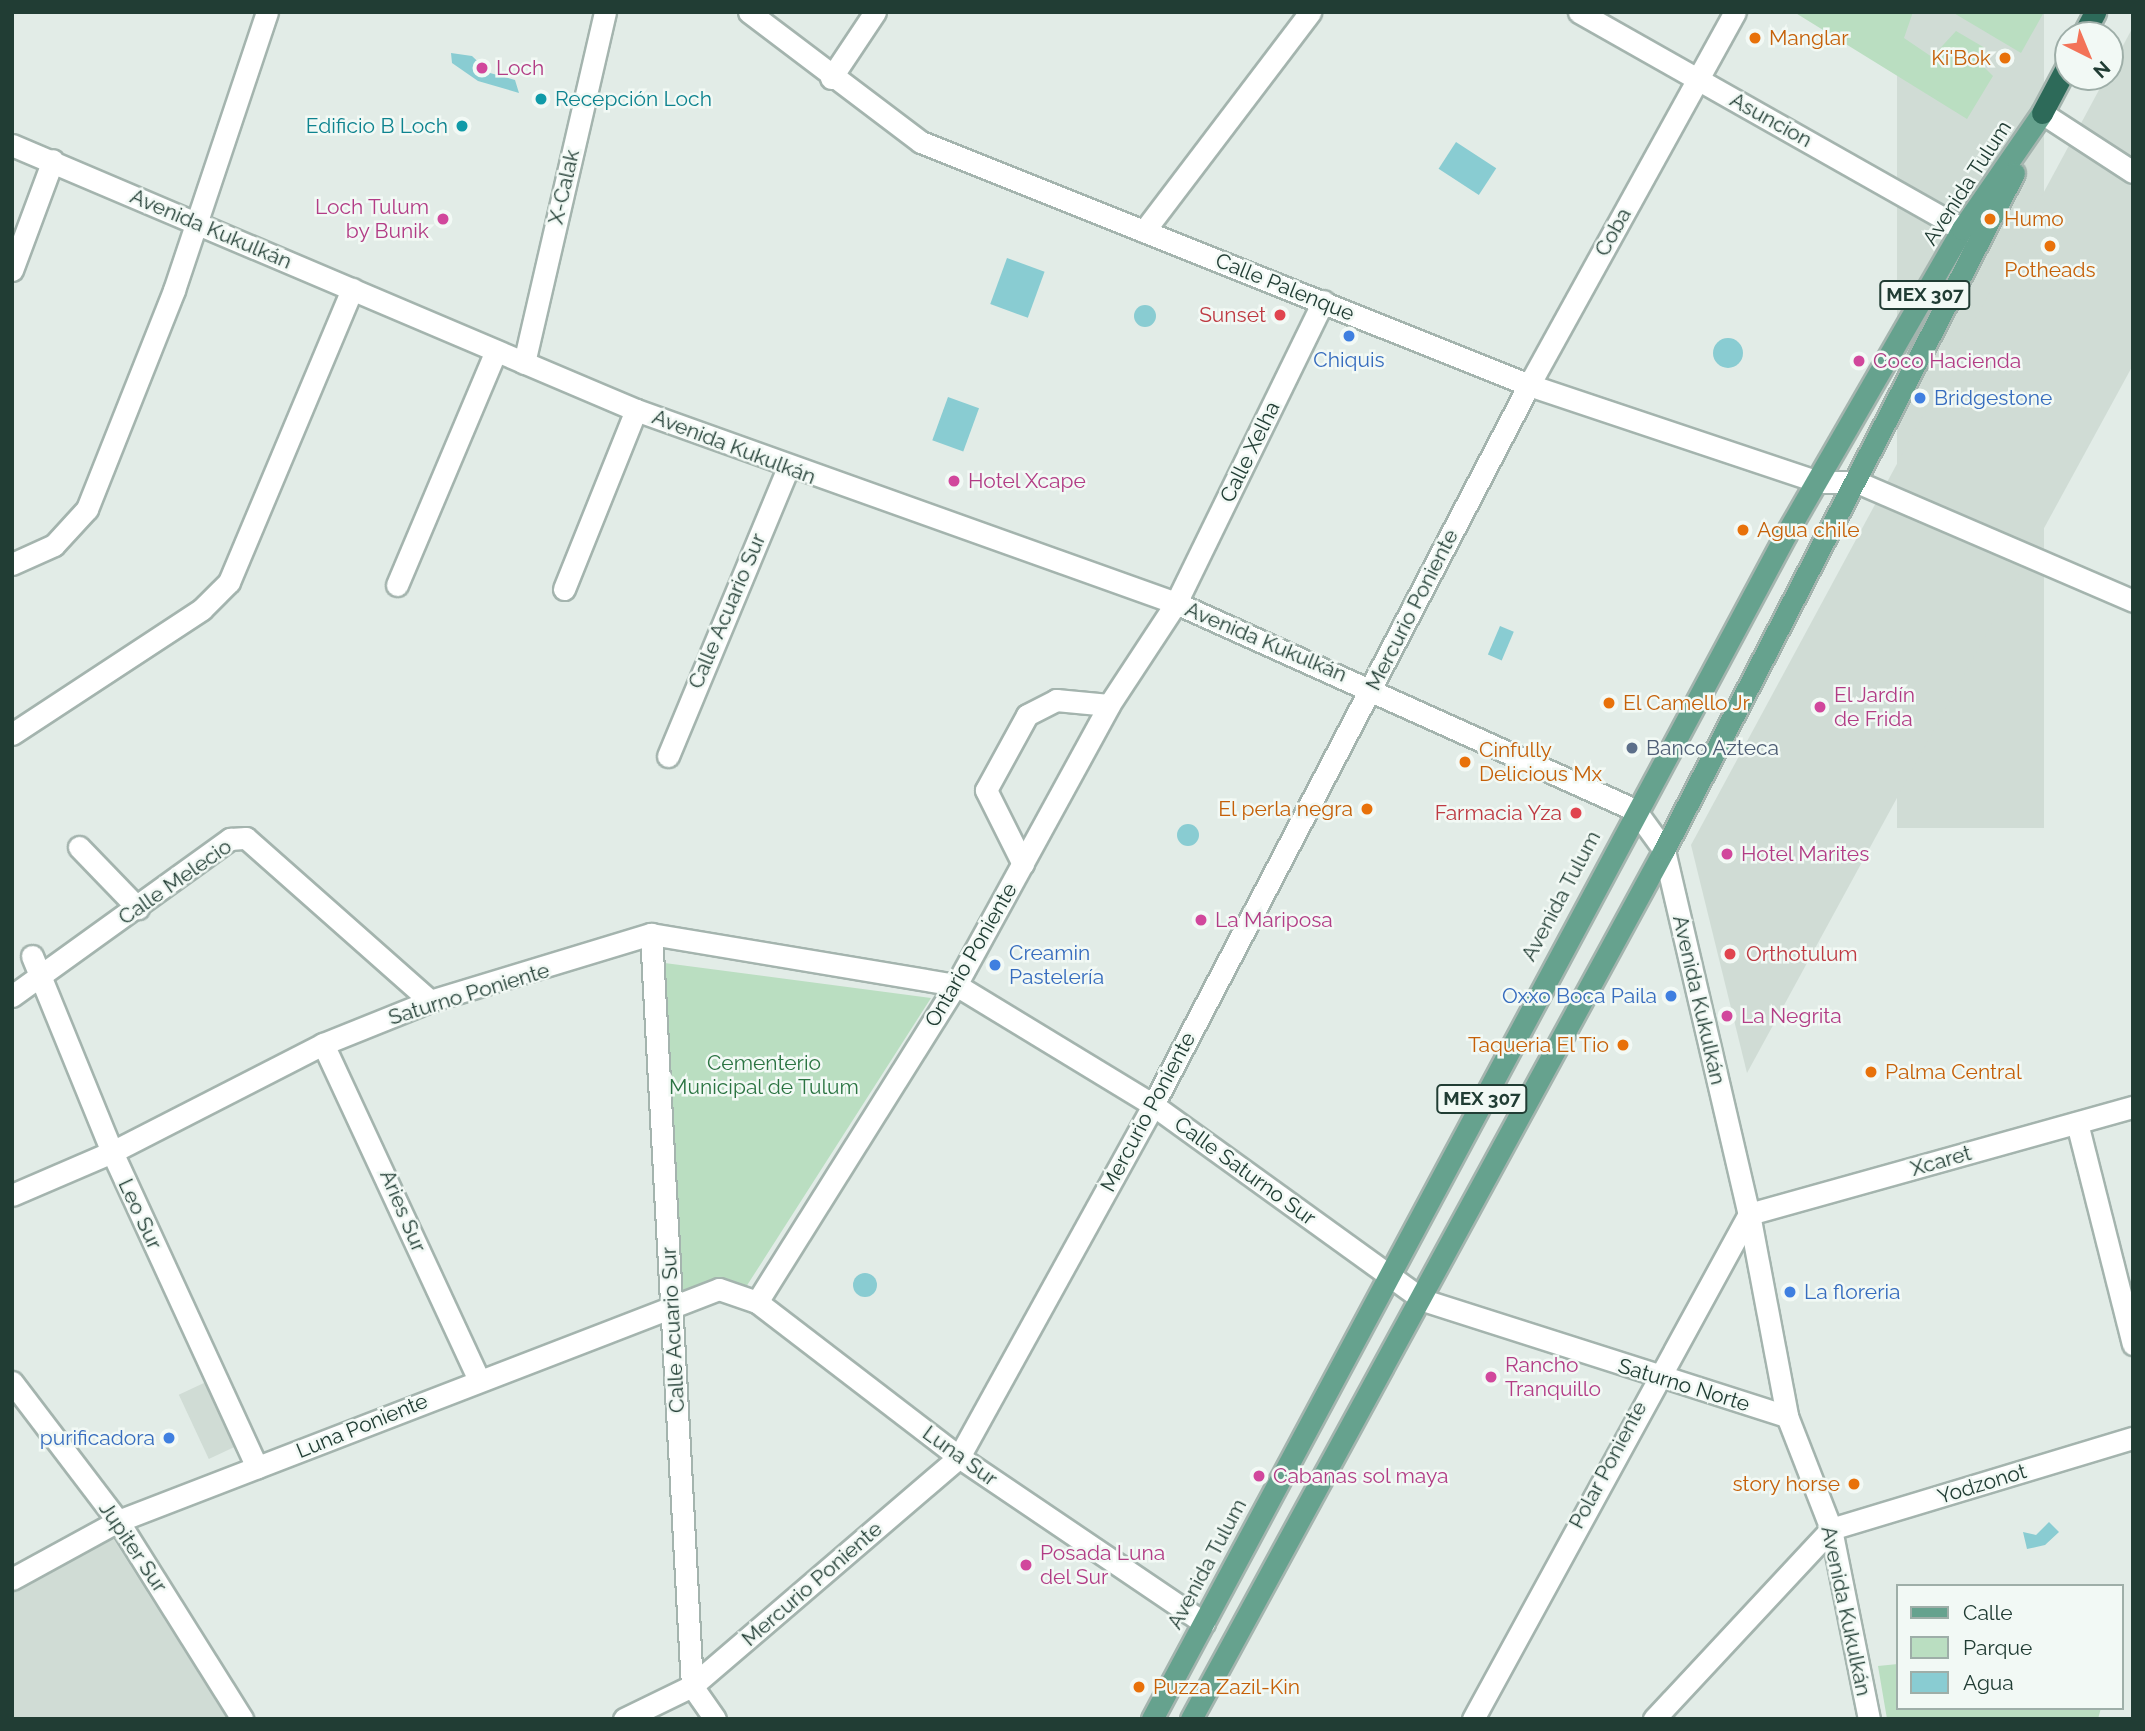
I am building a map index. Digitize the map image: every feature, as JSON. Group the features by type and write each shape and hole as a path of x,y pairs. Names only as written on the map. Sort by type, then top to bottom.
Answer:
{"highway":[{"name":"Avenida Tulum","path":"2042,113 2054,90"}],"main road":[{"name":"Avenida Tulum","path":"1152,1719 1635,810 1962,229 2042,113"},
{"name":"Avenida Tulum","path":"1191,1719 1423,1300 1664,850 1857,482 2042,113"}],"street":[{"path":"12,564 54,545 87,509 194,222 267,12"},
{"name":"X-Calak","path":"524,362 605,12"},
{"name":"Calle Palenque","path":"749,12 831,78 922,142 1529,385 1819,482 1857,482"},
{"path":"831,78 875,12"},
{"path":"1144,231 1310,12"},
{"name":"Asuncion","path":"1579,12 1962,229"},
{"name":"Coba","path":"1529,385 1735,12"},
{"path":"2042,113 2133,172"},
{"name":"Avenida Kukulkán","path":"12,145 53,160 636,410 788,468 1176,603 1373,687 1635,810 1664,850 1749,1214 1787,1416 1830,1529 1869,1719"},
{"path":"12,270 53,160"},
{"path":"12,734 202,609 229,582 352,289"},
{"name":"Calle Xelha","path":"1176,603 1323,302"},
{"path":"397,585 496,351"},
{"name":"Mercurio Poniente","path":"624,1719 692,1686 959,1457 1153,1105 1529,385"},
{"path":"564,589 636,410"},
{"name":"Calle Acuario Sur","path":"668,756 788,468"},
{"path":"1857,482 2133,601"},
{"name":"Ontario Poniente","path":"757,1302 956,985 1109,705 1176,603"},
{"path":"1023,864 986,790 1027,715 1056,700 1109,705"},
{"name":"Calle Melecio","path":"12,996 138,908 230,839 246,838 430,1001"},
{"path":"79,847 138,908"},
{"name":"Calle Acuario Sur","path":"651,934 692,1686"},
{"name":"Saturno Poniente","path":"12,1195 112,1152 323,1044 430,1001 651,934 956,985"},
{"name":"Leo Sur","path":"32,956 112,1152 257,1468"},
{"name":"Calle Saturno Sur","path":"956,985 1153,1105 1388,1275"},
{"name":"Aries Sur","path":"323,1044 479,1380"},
{"name":"Xcaret","path":"1749,1214 2133,1107"},
{"path":"2077,1123 2133,1344"},
{"name":"Polar Poniente","path":"1473,1719 1655,1377 1749,1214"},
{"name":"Saturno Norte","path":"1388,1275 1423,1300 1655,1377 1787,1416"},
{"name":"Luna Poniente","path":"12,1579 118,1521 719,1289"},
{"name":"Luna Sur","path":"719,1289 757,1302 959,1457 1204,1623"},
{"name":"Jupiter Sur","path":"12,1382 118,1521 243,1719"},
{"name":"Yodzonot","path":"1830,1529 2133,1438"},
{"path":"1654,1719 1830,1529"},
{"path":"692,1686 715,1719"}],"shaded area":[{"path":"1897,12 2044,12 2044,828 1897,828"},
{"path":"2133,27 2133,365 1747,1073 1691,845 2098,91 2124,91 2124,44"},
{"path":"206,1382 236,1446 209,1459 179,1395"},
{"path":"111,1535 227,1719 12,1719 12,1588"}],"green space":[{"path":"1794,12 1913,12 1904,38 1932,57 1956,31 1985,48 1977,60 1993,76 1967,119"},
{"path":"1952,12 2044,12 2021,53"},
{"name":"Cementerio Municipal de Tulum","path":"657,962 931,998 746,1287 714,1281 682,1295"},
{"path":"1896,1664 1896,1710 2100,1710 2098,1719 1887,1719 1878,1666"}],"water":[{"path":"451,53 472,56 490,73 515,80 519,93 478,81 452,63"},
{"path":"1456,142 1496,168 1479,195 1439,169"},
{"path":"1007,258 1045,272 1028,318 990,304"},
{"path":"1145,305 1153,308 1156,316 1153,324 1145,327 1137,324 1134,316 1137,308"},
{"path":"1728,338 1739,342 1743,353 1739,364 1728,368 1717,364 1713,353 1717,342"},
{"path":"948,397 979,408 963,452 932,440"},
{"path":"1500,626 1514,632 1502,660 1488,655"},
{"path":"1188,824 1196,827 1199,835 1196,843 1188,846 1180,843 1177,835 1180,827"},
{"path":"865,1273 874,1276 877,1285 874,1294 865,1297 856,1294 853,1285 856,1276"},
{"path":"2049,1522 2059,1532 2045,1545 2027,1549 2023,1532 2036,1535"}],"place":[{"name":"Manglar","path":"1755,38"},
{"name":"Ki'Bok","path":"2005,58"},
{"name":"Loch","path":"482,68"},
{"name":"Recepción Loch","path":"541,99"},
{"name":"Edificio B Loch","path":"462,126"},
{"name":"Loch Tulum by Bunik","path":"443,219"},
{"name":"Humo","path":"1990,219"},
{"name":"Potheads","path":"2050,246"},
{"name":"Sunset","path":"1280,315"},
{"name":"Chiquis","path":"1349,336"},
{"name":"Coco Hacienda","path":"1859,361"},
{"name":"Bridgestone","path":"1920,398"},
{"name":"Hotel Xcape","path":"954,481"},
{"name":"Agua chile","path":"1743,530"},
{"name":"El Camello Jr","path":"1609,703"},
{"name":"El Jardín de Frida","path":"1820,707"},
{"name":"Banco Azteca","path":"1632,748"},
{"name":"Cinfully Delicious Mx","path":"1465,762"},
{"name":"El perla negra","path":"1367,809"},
{"name":"Farmacia Yza","path":"1576,813"},
{"name":"Hotel Marites","path":"1727,854"},
{"name":"La Mariposa","path":"1201,920"},
{"name":"Orthotulum","path":"1730,954"},
{"name":"Creamin Pastelería","path":"995,965"},
{"name":"Oxxo Boca Paila","path":"1671,996"},
{"name":"La Negrita","path":"1727,1016"},
{"name":"Taqueria El Tio","path":"1623,1045"},
{"name":"Palma Central","path":"1871,1072"},
{"name":"La floreria","path":"1790,1292"},
{"name":"Rancho Tranquillo","path":"1491,1377"},
{"name":"purificadora","path":"169,1438"},
{"name":"Cabanas sol maya","path":"1259,1476"},
{"name":"story horse","path":"1854,1484"},
{"name":"Posada Luna del Sur","path":"1026,1565"},
{"name":"Puzza Zazil-Kin","path":"1139,1687"}]}
